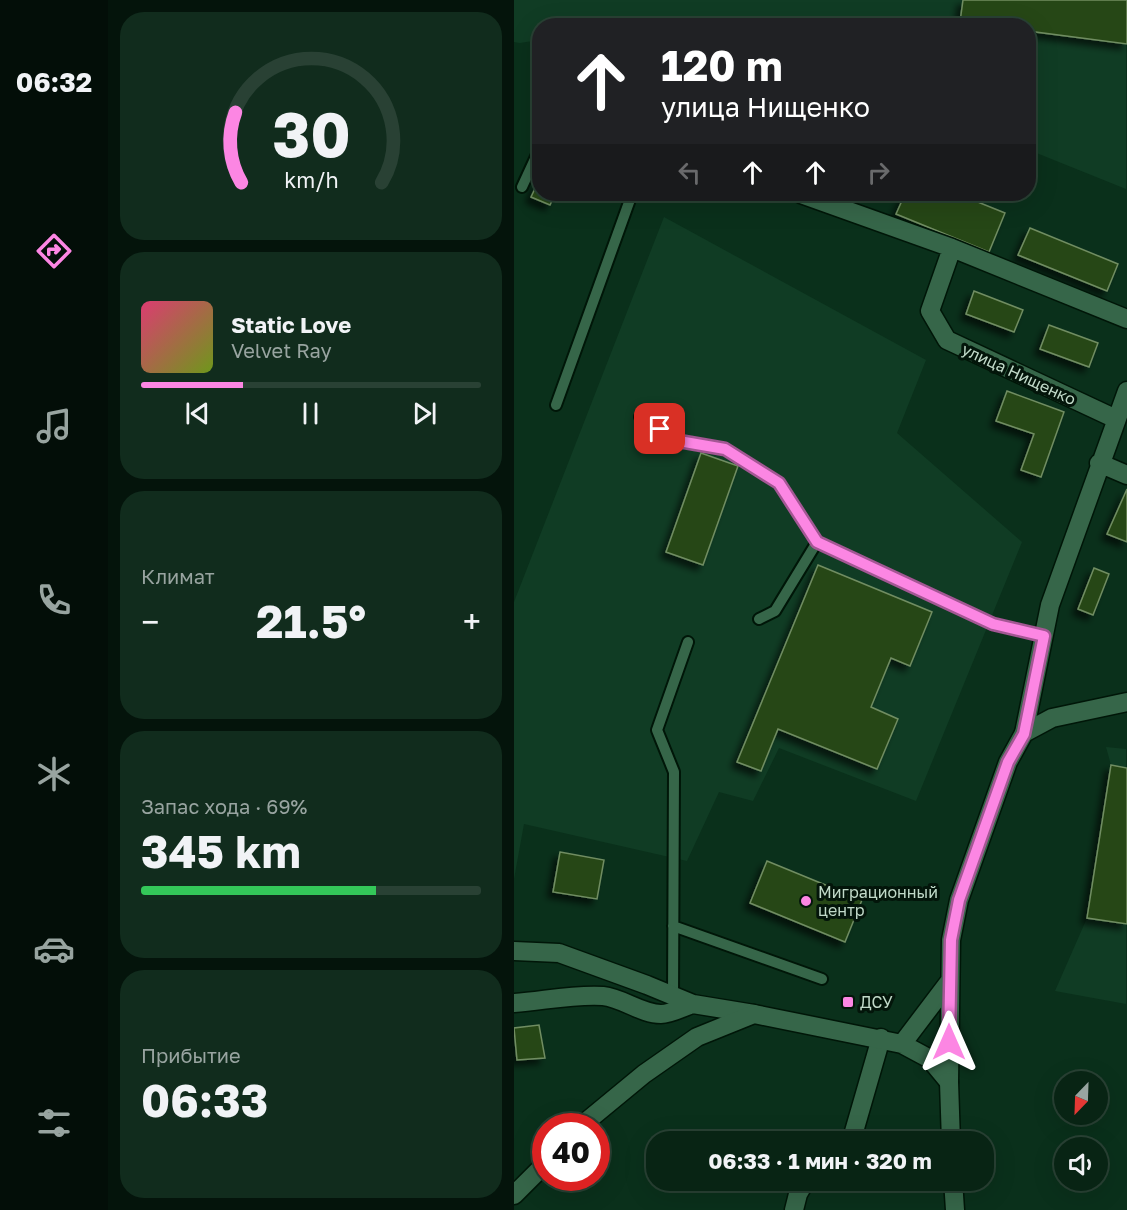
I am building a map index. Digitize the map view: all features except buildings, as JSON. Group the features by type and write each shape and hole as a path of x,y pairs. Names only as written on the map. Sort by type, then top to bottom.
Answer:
{"street":[{"path":"821,201 952,248 1126,319"},
{"name":"улица Нищенко","path":"952,248 930,312 947,340 1116,419"},
{"path":"951,1131 949,982 951,940 959,900 1008,762 1024,734 1050,605 1126,391"},
{"path":"1099,463 1126,475"},
{"path":"1024,734 1052,718 1126,702"},
{"path":"514,951 559,953 648,985 692,1004 881,1038 902,1044 930,1059 949,1082"},
{"path":"902,1044 949,982"},
{"path":"514,1004 606,996 663,1014 692,1004"},
{"path":"596,1113 644,1074 697,1037 754,1014"},
{"path":"854,1131 881,1038"},
{"path":"514,1195 532,1177"},
{"path":"794,1210 800,1191"},
{"path":"954,1191 955,1210"}],"lane":[{"path":"522,187 532,165"},
{"path":"556,405 629,201"},
{"path":"640,417 679,441 725,449 779,483 817,542 993,624 1044,636"},
{"path":"758,619 775,611 817,542"},
{"path":"673,996 674,772 657,730 688,642"},
{"path":"673,926 822,979"}],"shaded area":[{"path":"514,0 1126,0 1126,189 1036,153 1036,18 532,18 532,41 514,42"},
{"path":"664,217 926,360 897,433 1022,542 916,801 779,748 753,801 719,792 687,861 524,824 514,879 514,602"},
{"path":"1106,747 1126,749 1126,1004 1055,991 1087,918 1111,765"}],"place":[{"name":"Миграционный центр","path":"806,901"},
{"name":"ДСУ","path":"848,1002"}],"route":[{"path":"660,429 679,441 725,449 779,483 817,542 993,624 1044,636 1024,734 1008,762 959,900 951,940 949,1042"}]}
